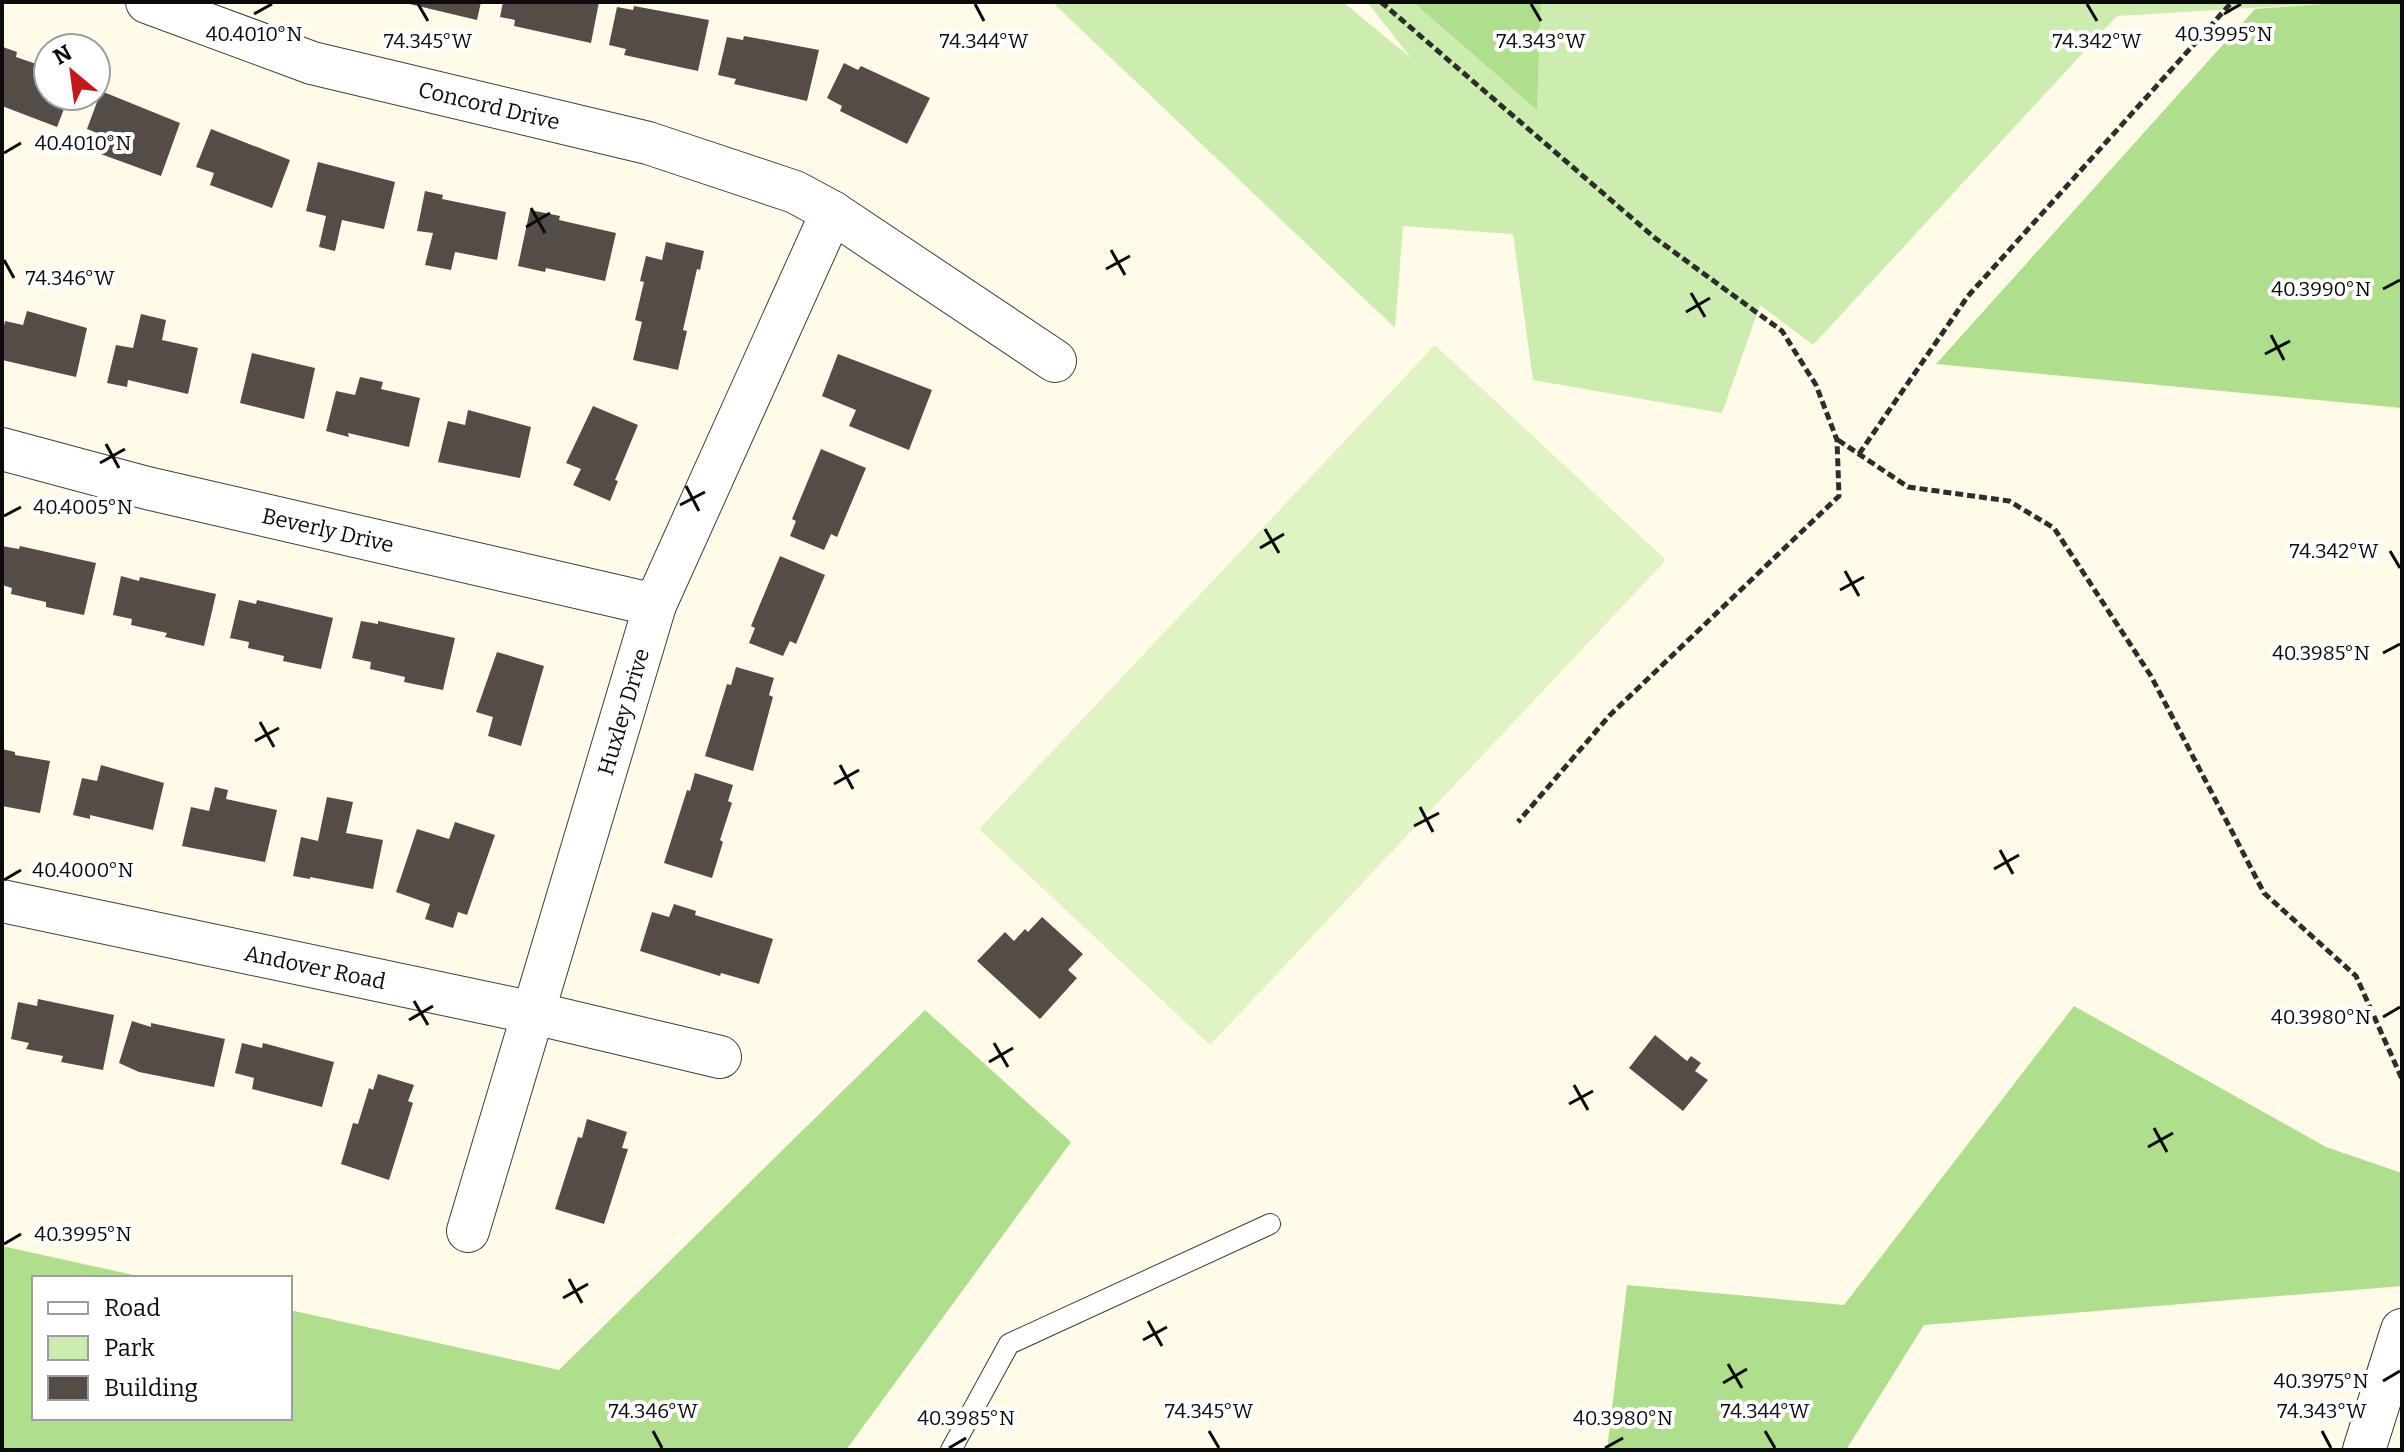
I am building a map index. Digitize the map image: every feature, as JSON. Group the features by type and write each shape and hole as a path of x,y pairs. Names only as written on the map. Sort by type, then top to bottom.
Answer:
{"street":[{"name":"Concord Drive","path":"147,2 312,63 648,143 795,192 832,212 1055,361"},
{"name":"Huxley Drive","path":"468,1231 655,605 832,212"},
{"name":"Beverly Drive","path":"2,449 147,488 655,605"},
{"name":"Andover Road","path":"2,901 534,1013 720,1057"},
{"path":"2364,1450 2402,1330"}],"lane":[{"path":"951,1450 1009,1344 1270,1224"}],"path":[{"path":"1381,2 1655,238 1782,331 1816,385 1837,440 1839,496 1610,715 1518,822"},
{"path":"1859,454 1968,296 2232,2"},
{"path":"1837,440 1908,487 2009,501 2054,528 2151,676 2264,893 2356,976 2402,1079"}],"green space":[{"path":"1052,2 1343,2 1412,59 1367,2 1413,2 1537,110 1541,2 2350,2 2117,16 1813,345 1760,305 1722,413 1533,380 1513,234 1403,226 1395,328"},
{"path":"1413,2 1541,2 1537,110"},
{"path":"2350,2 2402,2 2402,408 1936,364 2255,9"},
{"path":"1435,345 1666,560 1210,1045 979,829"},
{"path":"2074,1006 2326,1147 2402,1173 2402,1286 1924,1325 1846,1450 1607,1450 1627,1285 1844,1305"},
{"path":"925,1010 1071,1142 846,1450 2,1450 2,1246 138,1276 32,1276 32,1420 292,1420 292,1310 559,1370"}],"building":[{"path":"401,2 481,2 477,20"},
{"path":"503,2 599,2 591,43 514,26 515,20 500,17"},
{"path":"634,6 709,20 698,71 624,55 626,49 609,45 617,7 633,10"},
{"path":"744,36 819,50 807,101 734,84 736,79 718,75 727,37 743,40"},
{"path":"3,47 17,52 16,57 32,62 32,112 63,112 57,127 2,106"},
{"path":"844,63 858,70 861,66 930,98 907,144 840,111 842,106 827,98"},
{"path":"112,95 180,123 161,176 98,153 105,136 87,129 93,112 112,112"},
{"path":"211,129 290,160 272,208 210,185 214,173 196,167"},
{"path":"318,162 395,182 384,229 342,220 335,251 319,247 326,216 306,211"},
{"path":"425,191 443,195 442,199 506,212 497,260 455,252 451,270 425,265 433,233 417,231"},
{"path":"530,210 616,233 605,281 546,268 545,272 518,266"},
{"path":"666,242 704,251 683,330 687,331 678,370 633,360 642,322 635,320 644,282 640,281 646,256 662,260"},
{"path":"27,311 87,328 76,377 2,360 5,321 23,325"},
{"path":"141,314 166,320 162,340 198,348 188,394 128,380 127,387 107,383 116,345 133,348"},
{"path":"252,353 315,368 304,419 240,403"},
{"path":"838,354 932,390 909,450 849,426 856,410 822,396"},
{"path":"360,377 383,382 381,389 420,398 409,447 326,431 336,391 355,395"},
{"path":"593,406 638,425 615,480 618,481 610,501 573,485 581,469 566,463"},
{"path":"468,410 531,427 520,478 438,462 448,421 465,425"},
{"path":"821,449 866,468 837,537 831,534 824,550 790,536 796,521 792,519"},
{"path":"2,546 19,549 20,546 96,563 84,615 46,607 46,602 11,594 12,588 2,585"},
{"path":"780,556 825,575 796,644 790,641 783,656 749,643 755,628 751,626"},
{"path":"121,576 139,581 140,577 216,594 204,646 165,637 167,633 131,625 132,619 113,615"},
{"path":"239,600 256,604 257,600 333,618 321,669 283,661 284,656 248,648 249,642 230,638"},
{"path":"361,621 378,624 378,621 455,638 443,690 404,682 405,677 370,669 371,662 352,658"},
{"path":"497,652 544,666 521,746 488,736 493,717 476,712"},
{"path":"736,667 774,678 769,695 773,697 753,771 705,756 727,684 731,685"},
{"path":"2,749 15,752 15,755 50,761 40,813 2,806"},
{"path":"101,765 164,783 153,830 90,815 90,819 73,815 82,778 97,781"},
{"path":"695,773 733,785 728,801 732,803 712,878 664,863"},
{"path":"215,787 228,790 226,799 277,810 265,862 182,846 191,807 209,811"},
{"path":"327,797 353,802 346,833 383,840 373,889 293,876 301,837 318,841"},
{"path":"455,822 495,835 467,915 458,912 453,928 425,919 430,904 396,892 417,829 449,839"},
{"path":"674,904 696,911 695,915 773,939 759,984 721,973 720,976 640,951 652,912 669,917"},
{"path":"1042,917 1083,954 1068,970 1077,978 1040,1019 977,961 1005,932 1014,941"},
{"path":"38,999 114,1015 103,1070 61,1062 63,1056 26,1049 29,1043 11,1039 18,1002 37,1006"},
{"path":"132,1021 225,1039 214,1087 139,1072 119,1063"},
{"path":"1655,1035 1687,1061 1691,1056 1701,1063 1695,1071 1708,1080 1683,1111 1629,1068"},
{"path":"242,1043 262,1048 263,1043 334,1062 322,1107 252,1089 254,1078 235,1073"},
{"path":"378,1074 414,1085 408,1101 413,1103 389,1180 341,1164 353,1123 358,1124 369,1088 373,1090"},
{"path":"587,1119 627,1132 622,1148 628,1149 604,1224 555,1209 578,1137 582,1138"}]}
